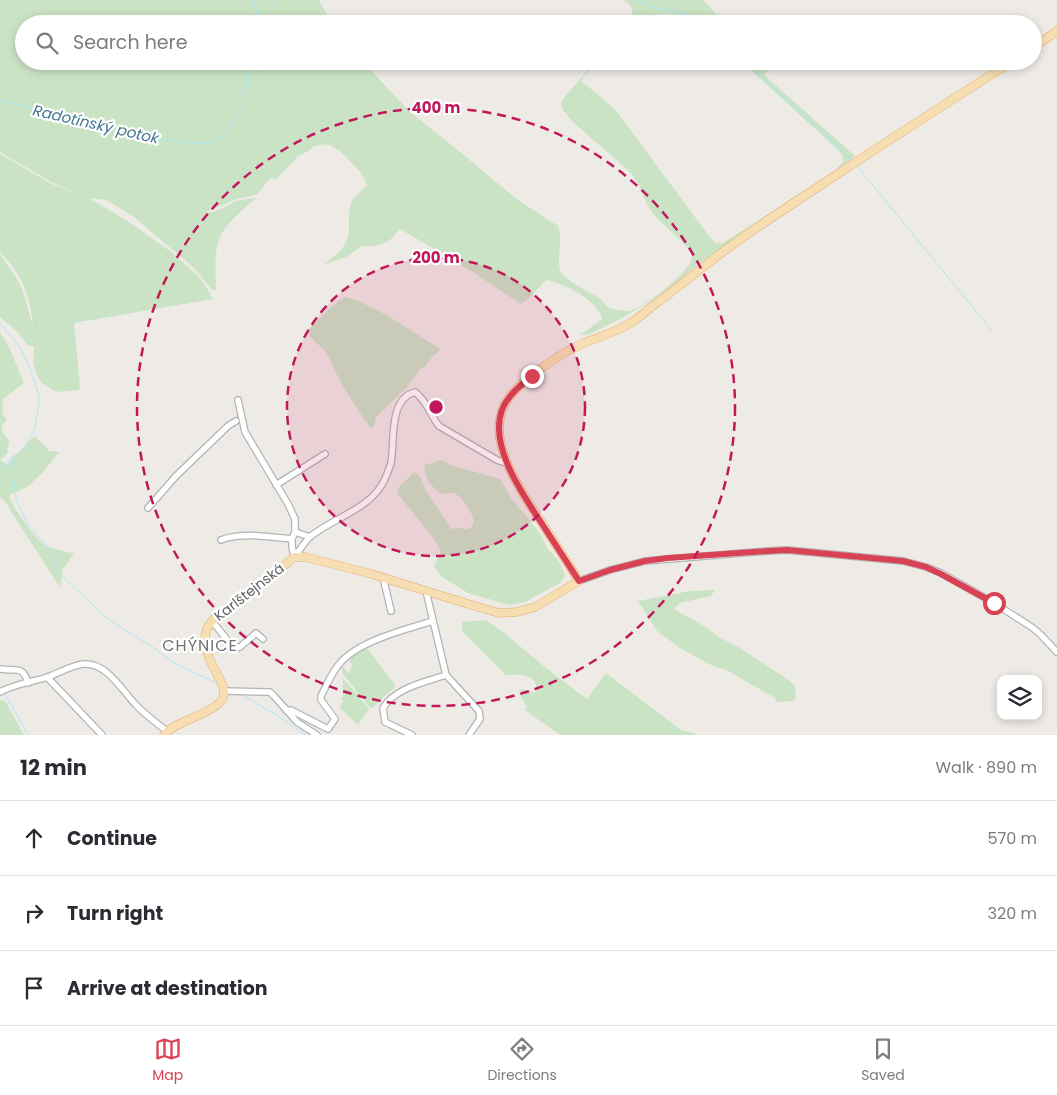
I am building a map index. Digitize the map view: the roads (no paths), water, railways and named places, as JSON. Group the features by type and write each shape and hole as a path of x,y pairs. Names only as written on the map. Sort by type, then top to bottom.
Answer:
{"main road":[{"path":"1042,42 1057,31"},
{"path":"579,581 525,498 504,456 498,428 502,410 511,394 559,356 630,323 730,246 922,118 999,70"},
{"name":"Karlštejnská","path":"224,690 209,658 204,642 208,626 212,621 268,580 294,556 383,577 494,612 503,613 517,612 535,607 579,581"},
{"path":"165,733 215,706 223,698 224,690"}],"street":[{"path":"294,556 310,536 363,504 379,490 388,474 391,463 392,438 396,415 400,404 409,393 415,392 420,395 439,426 496,460 508,464"},
{"path":"238,400 245,432 295,519 295,532 292,539 294,556"},
{"path":"148,508 176,476 228,426 236,421"},
{"path":"276,485 325,454"},
{"path":"295,532 310,536"},
{"path":"221,540 248,536 292,539"},
{"path":"579,581 610,570 645,561 768,551 787,550 903,561 926,567 994,603 1037,631 1057,652"},
{"path":"383,577 391,611"},
{"path":"426,591 446,675 479,711 480,719 469,735"},
{"path":"212,621 232,647 240,647 256,633 263,639"},
{"path":"288,712 291,710 328,729 335,719 321,700 321,696 342,660 366,645 393,633 433,621"},
{"path":"0,692 7,688 90,664 109,674 137,706 165,733"},
{"path":"0,669 20,670 25,674 28,682"},
{"path":"412,735 386,722 383,708 387,701 400,692 446,675"},
{"path":"47,677 102,735"},
{"path":"224,690 270,692 297,722 317,735"}],"waterway":[{"path":"252,0 257,12 256,15"},
{"name":"Radotínský potok","path":"275,0 276,15"},
{"path":"637,0 649,6 688,15"},
{"path":"246,86 247,70"},
{"name":"Radotínský potok","path":"0,101 151,139 211,144 221,139 230,126 243,103 246,86 260,70"},
{"path":"754,70 851,160"},
{"path":"857,166 993,332"},
{"name":"Radotínský potok","path":"0,323 20,347 28,363 40,398 35,427 29,441 0,467"},
{"path":"12,458 16,499 27,524 52,552 58,571 62,576 108,619 157,650 172,662 219,684"},
{"name":"Radotínský potok","path":"4,692 28,735"},
{"path":"241,694 306,735"}],"district":[{"name":"CHÝNICE","path":"200,645"}]}
